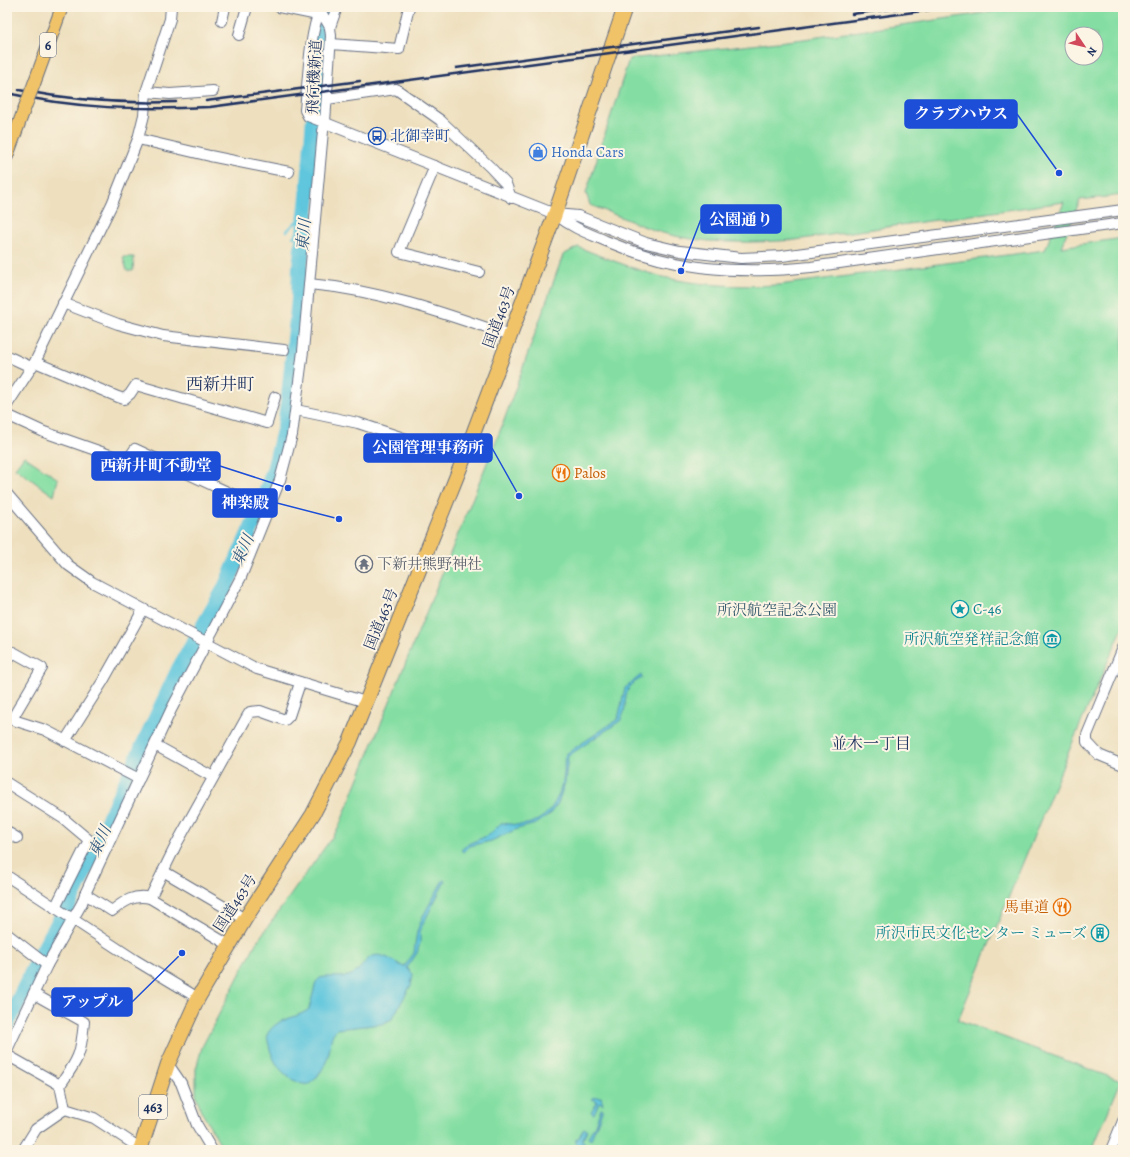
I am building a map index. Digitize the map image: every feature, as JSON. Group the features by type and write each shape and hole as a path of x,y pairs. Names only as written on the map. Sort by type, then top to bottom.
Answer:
{"highway":[{"name":"国道463号","path":"141,1149 168,1064 198,998 245,919 293,846 331,782 350,742 464,458 510,336 555,214 625,7"}],"main road":[{"name":"6","path":"7,156 62,7"}],"street":[{"path":"7,405 33,364 112,204 138,139 144,115 146,92 170,19 171,7"},
{"path":"222,21 225,7"},
{"path":"239,35 247,7"},
{"path":"279,7 313,14 320,10"},
{"path":"329,26 337,7"},
{"path":"331,44 400,50 409,7"},
{"path":"7,1050 34,994 45,964 71,918 82,903 84,894 155,745 170,710 204,642 241,577 286,461 296,410 324,122 310,116 305,110 315,21 320,10"},
{"name":"飛行機新道","path":"320,10 329,26 331,44 324,122 511,198 555,214"},
{"path":"326,99 396,89 440,120 506,184 511,198"},
{"path":"146,92 170,94 213,91"},
{"path":"138,139 210,156 289,172"},
{"path":"435,166 399,252 479,272"},
{"path":"555,214 578,216 626,235 663,247 680,251 740,258 788,256 1123,210"},
{"path":"555,214 574,228 651,258 704,268 742,271 764,271 811,267 1123,223"},
{"path":"309,284 343,288 389,297 434,310 510,336"},
{"path":"63,303 118,324 163,336 284,350"},
{"path":"7,356 33,364 124,399 130,394 136,385 267,423 275,397"},
{"path":"296,410 358,423 464,458"},
{"path":"7,415 44,432 127,461 135,449 266,510"},
{"path":"7,494 36,530 72,569 143,610 257,669 366,702"},
{"path":"65,741 103,681 143,610"},
{"path":"1123,648 1087,735 1087,742 1099,756 1123,766"},
{"path":"7,661 13,652 42,668 9,718 38,727 138,778"},
{"path":"150,898 213,777 250,712 260,711 285,720 289,716 300,683"},
{"path":"155,745 213,777"},
{"path":"7,784 64,819 89,840 56,909"},
{"path":"7,832 17,838"},
{"path":"163,871 245,919"},
{"path":"7,876 135,960 198,998"},
{"path":"84,894 112,910 129,899 143,896 150,898 229,945"},
{"path":"7,934 34,957 45,964"},
{"path":"34,994 84,1022 81,1050 75,1065 60,1085 65,1109"},
{"path":"7,1055 60,1085"},
{"path":"168,1064 181,1083 197,1125 212,1150"},
{"path":"65,1109 94,1118 141,1149"},
{"path":"27,1149 36,1128 65,1109"},
{"path":"1111,1150 1123,1121"}],"green space":[{"name":"所沢航空記念公園","path":"1026,7 1123,7 1123,195 1080,200 1061,247 1123,238 1123,627 1074,739 958,1020 1121,1081 1092,1150 224,1150 201,1111 196,1095 196,1069 202,1047 256,943 338,829 502,426 563,255 578,247 636,269 670,279 717,285 779,285 1045,250 1064,202 795,240 760,242 707,241 673,236 656,231 590,205 586,193 629,59 804,39"},
{"path":"123,257 134,257 133,271 127,271"},
{"path":"24,456 58,479 54,496 15,468"}],"water":[{"path":"641,675 642,678 634,683 627,692 625,709 620,721 568,756 565,782 558,803 549,815 536,824 517,829 491,841 470,846 463,852 461,850 468,844 489,835 501,823 519,825 529,824 544,815 555,802 559,793 564,775 564,762 566,754 618,719 625,688"},
{"path":"443,880 445,881 420,930 420,943 417,953 407,968 413,974 411,985 392,1019 382,1024 337,1029 332,1037 328,1056 324,1065 319,1074 309,1084 298,1082 283,1072 278,1067 270,1049 267,1035 271,1029 275,1025 304,1013 309,1009 316,982 320,978 343,977 351,975 370,958 379,955 404,967 414,953 417,931 423,916"},
{"path":"595,1097 601,1097 603,1104 599,1102 594,1114 591,1112 597,1101 592,1099"},
{"path":"601,1108 603,1109 591,1139 588,1137 595,1125"},
{"path":"584,1128 587,1130 582,1140 585,1143 579,1145 576,1143 576,1138 578,1139"}],"waterway":[{"name":"東川","path":"7,1024 41,954 72,898 179,669 224,590 262,504 274,470 285,426 289,396 299,299 300,266 308,197 320,36 325,7"},
{"path":"287,231 307,211"},
{"path":"293,237 305,226"}],"railway":[{"path":"852,14 905,7"},
{"path":"7,93 58,102 108,107 210,107 951,7"},
{"path":"456,68 759,27"},
{"path":"206,101 360,81"},
{"path":"19,90 97,100 176,102"}],"place":[{"name":"北御幸町","path":"377,136"},
{"name":"Honda Cars","path":"538,152"},
{"name":"クラブハウス","path":"1059,173"},
{"name":"公園通り","path":"681,271"},
{"name":"Palos","path":"561,473"},
{"name":"西新井町不動堂","path":"288,488"},
{"name":"公園管理事務所","path":"519,496"},
{"name":"神楽殿","path":"339,519"},
{"name":"下新井熊野神社","path":"364,564"},
{"name":"C-46","path":"960,609"},
{"name":"所沢航空発祥記念館","path":"1052,639"},
{"name":"馬車道","path":"1062,907"},
{"name":"所沢市民文化センター ミューズ","path":"1100,933"},
{"name":"アップル","path":"182,953"}],"district":[{"name":"西新井町","path":"220,384"},
{"name":"並木一丁目","path":"871,743"}]}
